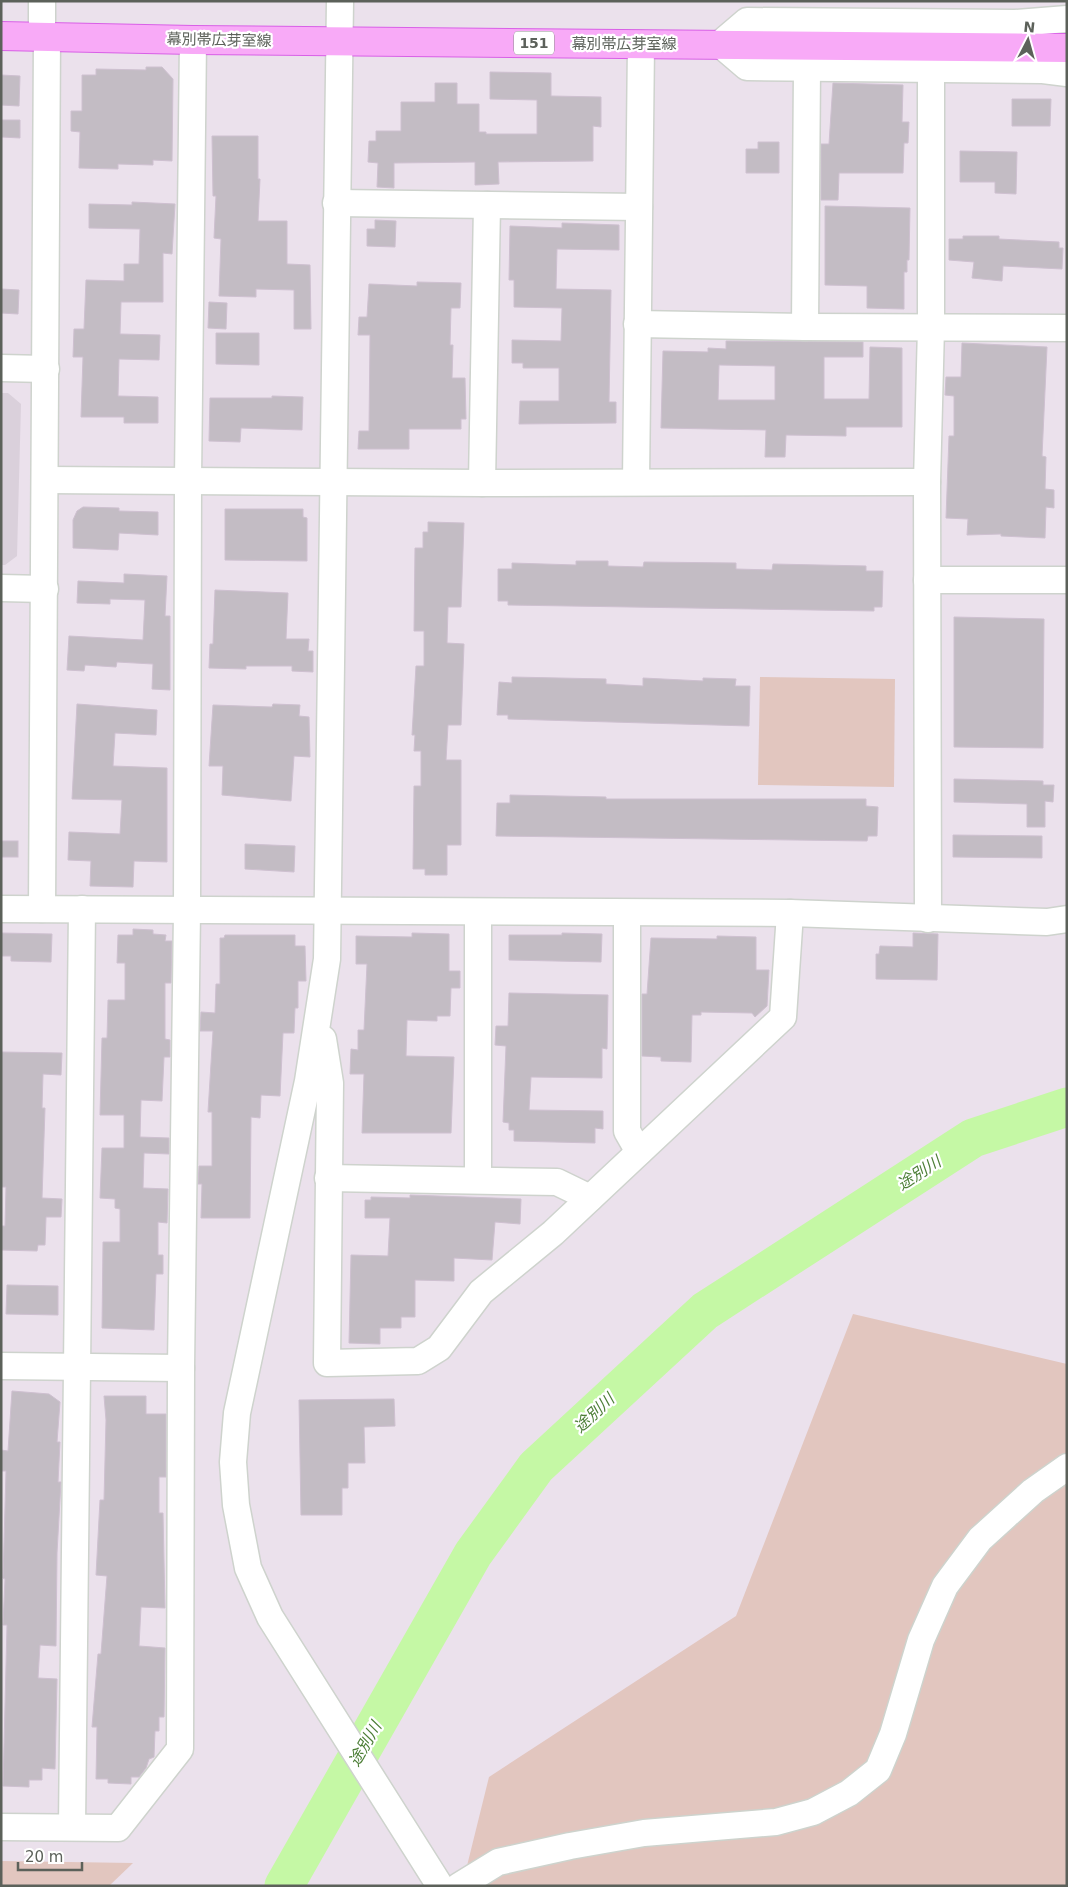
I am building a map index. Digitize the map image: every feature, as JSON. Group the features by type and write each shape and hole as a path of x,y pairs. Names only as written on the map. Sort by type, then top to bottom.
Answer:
{"main road":[{"name":"幕別帯広芽室線","path":"1,36 193,40 1067,48"}],"street":[{"path":"42,1 44,36 46,369 42,909"},
{"path":"340,1 328,959 320,1019 308,1082 237,1413 233,1462 236,1505 248,1568 270,1617 440,1886"},
{"path":"1067,20 1015,12 862,11 747,21 720,44 747,67 1043,70 1067,73"},
{"path":"1,1827 118,1828 180,1749 181,1368 187,911 188,480 193,40"},
{"path":"636,482 641,44"},
{"path":"805,327 807,68"},
{"path":"928,919 927,482 931,326 931,70"},
{"path":"336,203 639,207"},
{"path":"482,483 486,205"},
{"path":"637,324 1067,328"},
{"path":"1,368 46,369"},
{"path":"46,480 482,483 927,482"},
{"path":"927,580 1067,580"},
{"path":"1,588 45,589"},
{"path":"1,909 893,915 928,919 1047,922 1067,919"},
{"path":"72,1827 82,909"},
{"path":"478,912 478,1179"},
{"path":"627,914 627,1131 639,1152"},
{"path":"320,1019 330,1083 327,1363 418,1361 439,1348 481,1292 553,1233 783,1017 790,914"},
{"path":"328,1178 478,1179 557,1182 590,1198"},
{"path":"1,1366 181,1368"},
{"path":"459,1886 498,1862 570,1846 644,1833 776,1822 813,1812 849,1794 878,1770 893,1734 921,1640 945,1586 980,1539 1034,1491 1067,1467"}],"shaded area":[{"path":"1,393 8,393 21,404 17,556 5,565 1,565"},
{"path":"760,677 895,679 894,787 758,785"},
{"path":"853,1314 1067,1364 1067,1886 462,1886 489,1777 736,1616"},
{"path":"1,1861 133,1863 109,1886 1,1886"}],"building":[{"path":"146,67 162,67 173,79 172,161 153,160 153,165 118,164 118,169 79,168 80,132 71,131 71,111 82,111 82,75 96,75 96,69 146,70"},
{"path":"490,72 551,73 551,96 601,97 601,127 593,126 593,161 498,162 499,184 475,185 475,162 394,163 394,188 377,187 378,163 368,162 369,141 376,141 376,131 401,131 401,102 435,102 435,83 457,83 457,104 479,104 479,132 486,132 486,134 537,134 537,100 490,99"},
{"path":"1,75 20,76 19,106 1,105"},
{"path":"833,83 903,85 902,122 909,122 908,143 904,143 903,173 839,173 838,200 821,200 821,144 829,144"},
{"path":"1012,99 1051,99 1050,126 1012,126"},
{"path":"2,120 20,120 20,138 2,137"},
{"path":"212,136 258,136 258,179 260,179 258,221 287,221 287,264 310,265 311,329 294,329 294,290 256,289 256,297 219,296 221,239 214,238 216,196 213,196"},
{"path":"758,142 779,142 779,173 746,173 746,149 758,149"},
{"path":"960,151 1017,152 1016,194 995,193 995,182 960,182"},
{"path":"132,202 175,204 172,254 163,253 163,302 121,302 120,334 160,335 159,360 119,359 118,396 158,397 158,423 124,423 124,417 81,417 83,357 73,357 74,329 84,329 86,280 124,281 124,264 139,264 140,229 89,228 89,204 132,205"},
{"path":"825,206 910,208 909,260 907,260 907,272 904,272 904,309 867,308 867,286 825,285"},
{"path":"375,220 396,221 395,247 367,246 367,229 375,229"},
{"path":"562,223 619,225 619,250 557,249 556,289 611,290 609,402 616,402 616,423 519,424 520,401 559,401 559,368 523,368 523,363 512,363 512,340 561,341 562,308 514,307 514,280 509,280 510,226 562,228"},
{"path":"963,236 999,236 999,239 1059,242 1059,248 1063,248 1062,269 1003,266 1002,281 972,278 974,262 949,260 949,239 963,239"},
{"path":"417,282 461,283 460,308 451,308 450,345 453,345 452,378 465,378 466,419 461,419 461,429 409,429 409,449 358,449 359,431 369,431 370,335 358,335 359,317 367,317 369,284 417,286"},
{"path":"1,289 19,290 18,314 1,313"},
{"path":"209,302 227,303 226,329 208,328"},
{"path":"216,333 259,333 259,365 216,364"},
{"path":"726,341 863,342 863,357 824,357 824,399 869,399 870,347 902,348 902,427 846,427 846,436 786,435 785,457 765,457 766,430 661,428 663,351 708,352 708,348 726,349","holes":["719,365 775,366 775,400 718,400"]},
{"path":"962,343 1047,347 1042,456 1046,457 1045,489 1054,490 1054,508 1046,507 1045,538 1001,536 1001,534 967,535 968,519 946,518 949,436 954,436 954,396 945,395 946,377 961,377"},
{"path":"272,396 303,397 302,430 241,428 240,442 209,441 210,398 272,398"},
{"path":"83,507 119,508 119,511 158,512 158,535 119,533 118,550 73,548 73,520 77,511"},
{"path":"225,509 303,509 303,517 307,518 307,561 225,560"},
{"path":"428,522 464,523 461,607 448,607 447,643 464,644 461,725 448,725 446,760 461,760 461,845 447,845 447,875 425,875 425,869 413,869 414,786 421,786 421,751 414,751 415,735 412,735 416,666 424,666 424,631 414,631 415,548 423,548 423,532 428,532"},
{"path":"576,561 608,561 608,566 643,567 644,562 736,563 736,569 772,570 773,564 866,566 866,571 883,571 882,607 874,607 874,611 508,605 508,601 498,601 498,569 512,569 512,563 576,565"},
{"path":"124,574 167,576 165,616 170,616 170,690 152,689 153,664 117,662 116,667 85,665 84,671 67,670 69,636 143,640 145,600 110,599 110,604 77,603 78,581 124,583"},
{"path":"215,590 288,593 286,639 309,639 308,651 313,651 313,672 292,671 292,666 246,666 246,669 209,668 210,644 213,644"},
{"path":"954,617 1044,619 1043,748 954,747"},
{"path":"512,677 606,679 606,684 643,686 643,678 703,681 703,678 736,679 735,686 750,686 749,726 508,719 508,715 497,715 499,682 512,683"},
{"path":"77,704 157,710 156,735 115,733 113,766 167,768 167,862 134,861 133,887 90,886 91,861 68,860 69,832 120,834 122,800 72,799"},
{"path":"273,704 300,705 299,716 309,717 310,757 294,756 291,801 222,795 223,766 209,766 213,705 272,707"},
{"path":"954,779 1043,781 1043,785 1054,785 1053,802 1045,801 1045,827 1027,827 1027,804 954,802"},
{"path":"510,795 606,797 606,799 866,799 866,806 878,807 877,836 868,836 867,841 496,836 497,803 510,803"},
{"path":"953,835 1042,836 1042,858 953,857"},
{"path":"1,841 18,841 18,857 1,857"},
{"path":"245,844 295,846 294,872 245,869"},
{"path":"133,929 153,930 153,934 166,935 165,941 172,941 171,983 165,983 165,1039 170,1040 170,1057 164,1057 162,1101 141,1100 140,1137 169,1138 169,1154 144,1153 143,1188 168,1189 167,1223 158,1222 158,1255 163,1255 163,1274 156,1274 154,1330 102,1328 103,1242 120,1242 120,1209 115,1208 115,1199 100,1198 102,1148 124,1148 124,1115 100,1115 102,1038 107,1038 108,1000 125,1000 125,963 117,963 118,935 133,935"},
{"path":"1,933 52,934 51,962 11,961 11,956 1,956"},
{"path":"412,933 449,934 449,971 460,971 460,988 451,988 450,1016 437,1016 437,1021 407,1020 406,1056 454,1057 451,1133 362,1133 364,1074 350,1074 351,1049 358,1050 358,1030 364,1030 367,964 356,964 356,936 412,937"},
{"path":"562,933 602,934 601,962 509,960 509,935 562,935"},
{"path":"913,933 938,934 937,980 876,979 876,954 879,954 880,946 913,947"},
{"path":"225,935 295,935 295,946 305,946 306,981 298,981 298,1008 295,1008 294,1033 283,1033 280,1096 261,1095 260,1118 251,1117 250,1218 201,1218 202,1184 198,1184 199,1166 212,1166 212,1112 208,1112 213,1031 200,1031 201,1012 215,1013 216,984 220,984 220,938 224,938"},
{"path":"717,936 756,937 756,970 769,970 767,1006 755,1017 752,1013 701,1012 701,1015 692,1015 691,1062 661,1061 661,1057 642,1056 642,994 647,994 651,938 717,939"},
{"path":"509,993 608,995 607,1049 602,1048 602,1078 531,1077 529,1110 603,1111 603,1129 595,1128 595,1143 514,1141 514,1130 509,1130 509,1123 503,1122 506,1046 495,1045 496,1026 508,1026"},
{"path":"1,1052 62,1053 61,1075 43,1074 42,1108 45,1108 42,1198 62,1199 61,1217 46,1217 45,1245 38,1245 37,1251 1,1250 1,1226 5,1226 6,1187 1,1187"},
{"path":"410,1195 521,1199 520,1224 495,1222 492,1260 454,1258 454,1281 415,1280 415,1317 401,1317 401,1328 380,1328 380,1344 349,1343 351,1255 388,1256 390,1218 365,1218 365,1200 371,1200 371,1197 410,1198"},
{"path":"7,1285 58,1286 58,1315 6,1314"},
{"path":"12,1391 49,1394 60,1402 57,1442 60,1442 58,1482 61,1482 57,1553 56,1646 40,1645 38,1678 57,1679 55,1769 42,1768 42,1780 29,1780 29,1787 3,1786 7,1625 3,1625 6,1471 1,1471 1,1450 8,1451"},
{"path":"104,1396 146,1396 146,1414 166,1414 166,1477 159,1477 159,1513 163,1513 165,1608 141,1607 139,1646 165,1648 164,1717 159,1717 159,1731 155,1731 154,1757 149,1759 146,1768 139,1777 131,1777 131,1784 108,1783 108,1779 96,1779 97,1727 92,1727 98,1654 101,1654 107,1576 96,1575 100,1500 104,1500 106,1420"},
{"path":"394,1399 395,1426 364,1427 365,1463 348,1463 348,1488 342,1488 342,1515 301,1515 299,1400"}],"waterway":[{"name":"途別川","path":"284,1886 473,1554 536,1467 705,1311 973,1138 1067,1107"}]}
